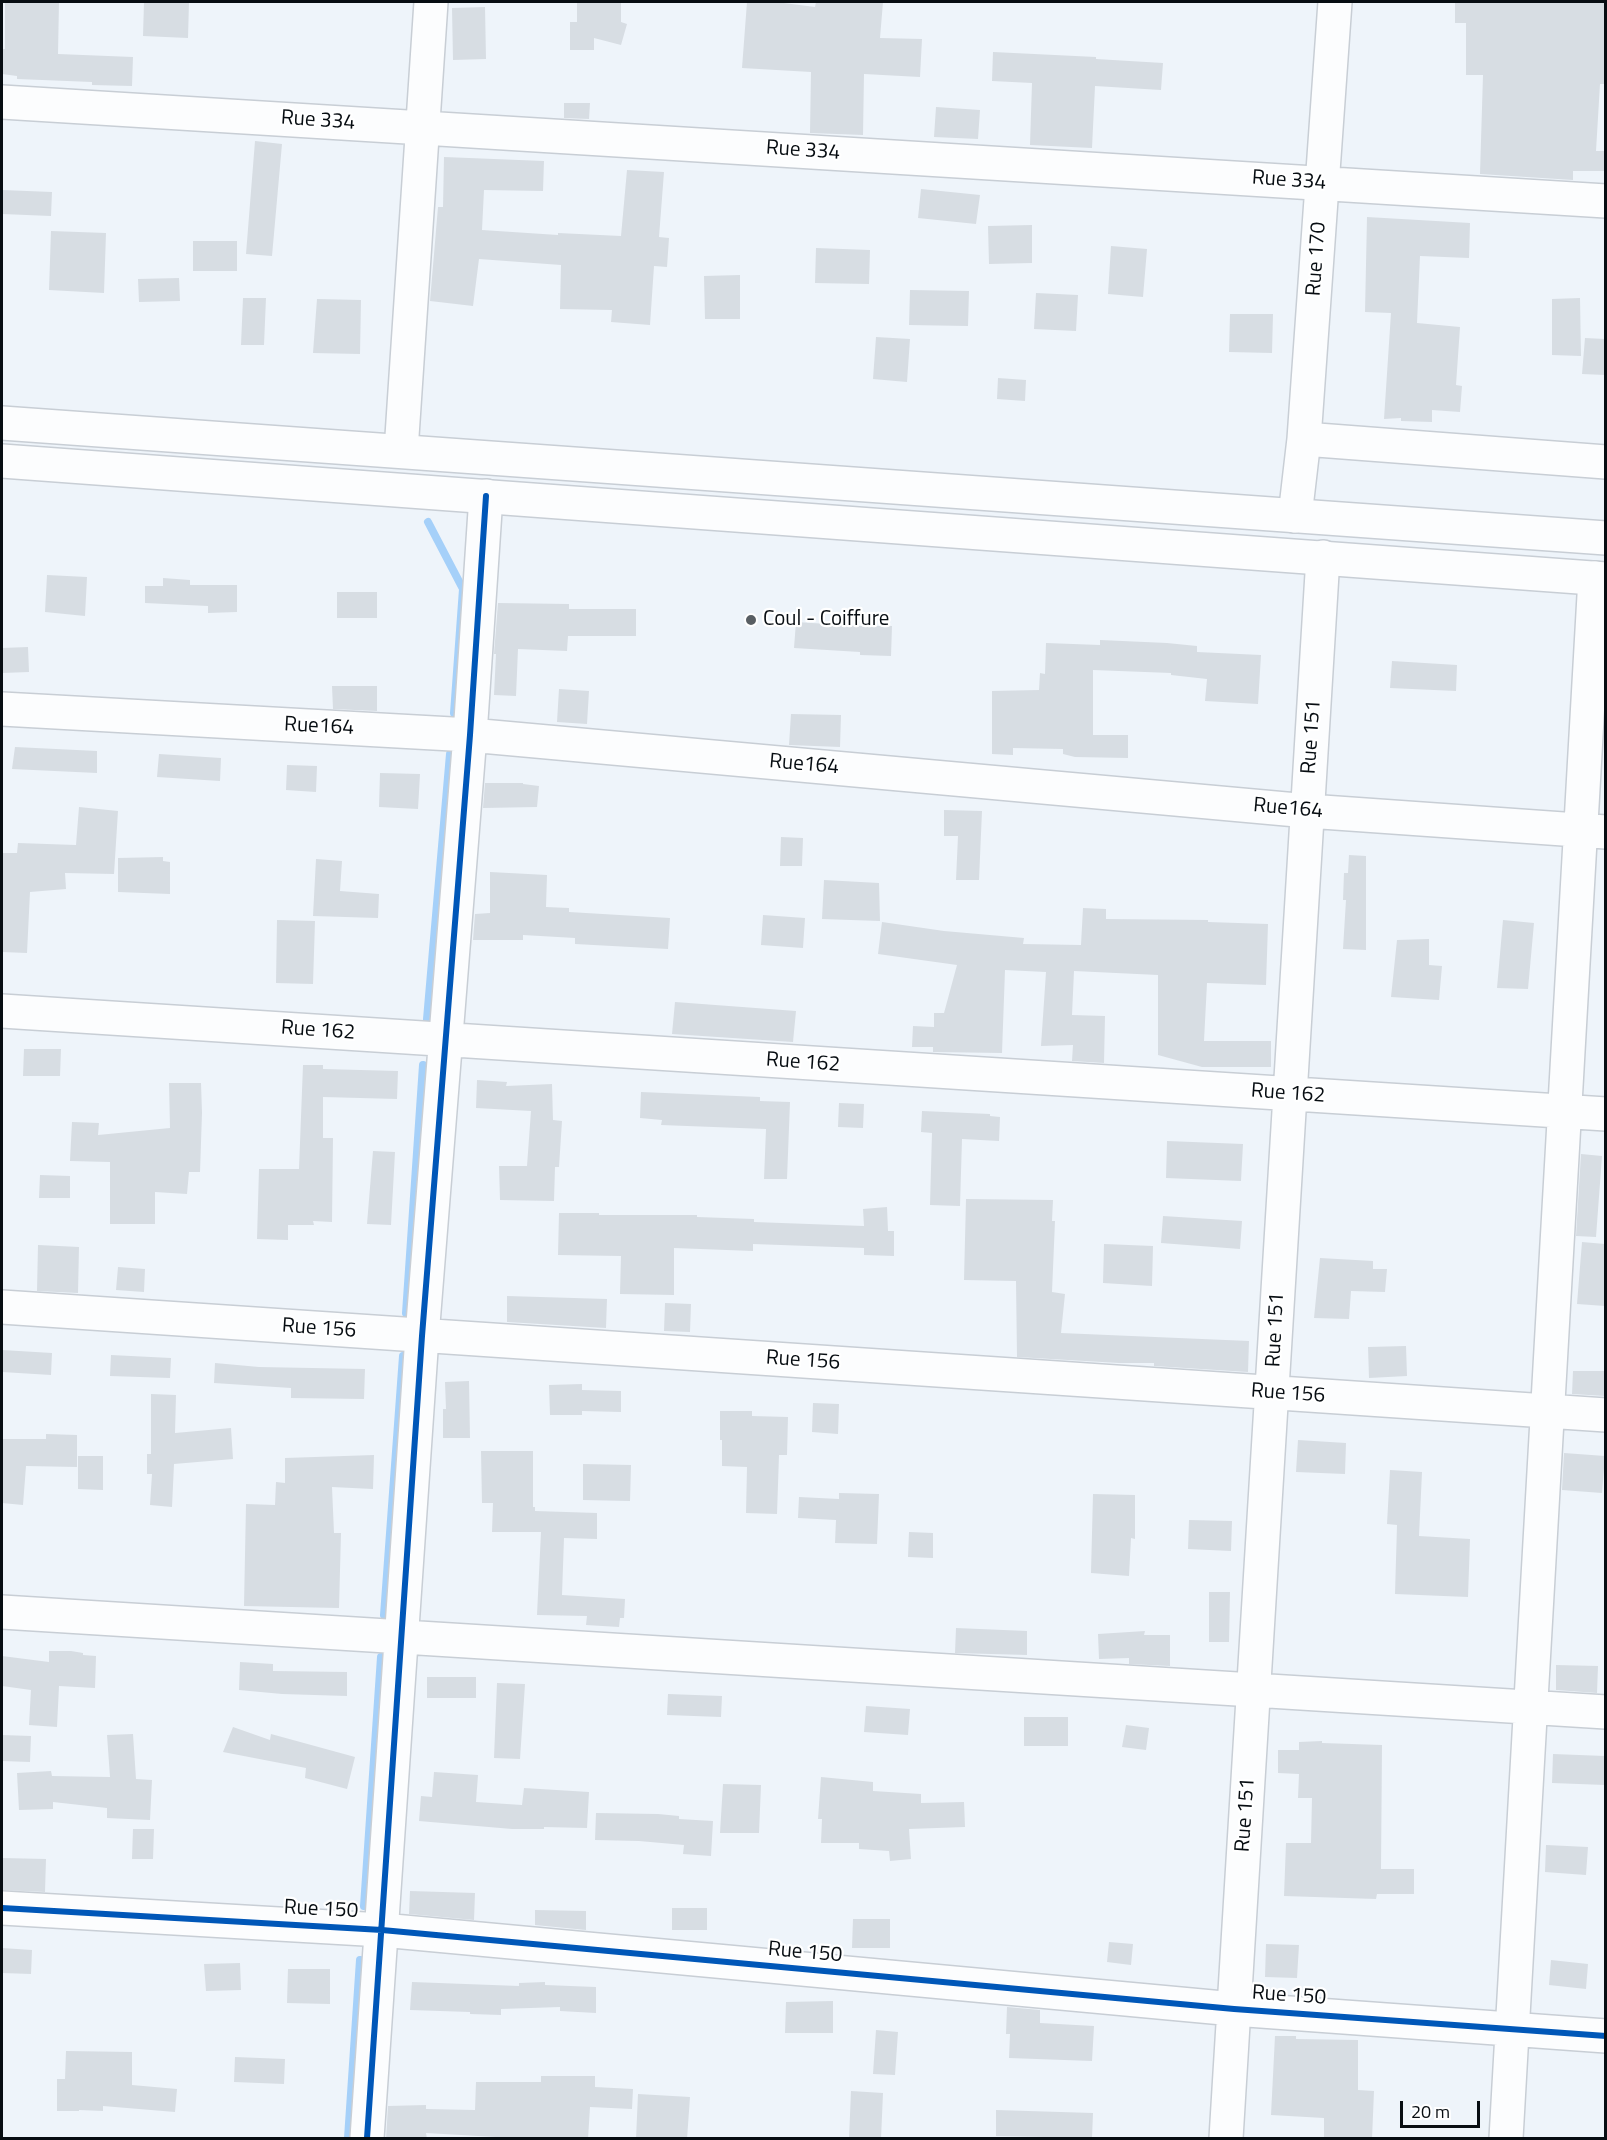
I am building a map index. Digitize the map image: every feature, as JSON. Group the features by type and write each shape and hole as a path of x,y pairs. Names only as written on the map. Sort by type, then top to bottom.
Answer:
{"street":[{"path":"401,452 431,2"},
{"name":"Rue 170","path":"1295,516 1304,439 1335,2"},
{"name":"Rue 334","path":"2,102 1605,201"},
{"path":"2,423 1605,538"},
{"path":"1304,439 1605,462"},
{"path":"2,461 1600,578 1593,831 1564,1111 1506,2139"},
{"path":"367,2139 422,1336 470,735 486,496"},
{"name":"Rue 151","path":"1226,2139 1323,557"},
{"name":"Rue164","path":"2,709 470,735 1308,811 1593,831"},
{"name":"Rue 162","path":"2,1011 1605,1114"},
{"name":"Rue 156","path":"2,1307 1605,1415"},
{"path":"2,1612 1605,1712"},
{"name":"Rue 150","path":"2,1908 382,1930 1234,2009 1605,2037"}],"building":[{"path":"5,2 59,2 58,54 133,57 132,86 17,79 17,76 2,74 2,49 5,49"},
{"path":"144,2 189,2 188,38 143,36"},
{"path":"577,2 621,2 621,22 627,24 621,45 594,38 594,50 570,50 570,22 577,22"},
{"path":"747,2 776,2 815,7 816,2 883,2 880,38 922,39 920,77 864,74 863,135 810,133 811,72 742,68"},
{"path":"1455,2 1605,2 1605,84 1600,84 1596,151 1605,151 1605,171 1573,171 1573,180 1480,174 1483,75 1466,75 1466,23 1455,23"},
{"path":"485,7 486,59 453,60 452,8"},
{"path":"993,52 1163,63 1161,90 1095,86 1092,148 1030,145 1032,83 992,81"},
{"path":"564,103 590,103 589,119 564,118"},
{"path":"936,107 980,110 978,139 934,137"},
{"path":"255,141 282,144 272,256 246,254"},
{"path":"444,157 544,161 543,191 484,190 482,230 621,236 627,170 664,172 659,237 669,238 667,267 654,266 650,325 611,322 612,310 560,309 561,265 479,259 473,306 430,301 438,207 443,207"},
{"path":"921,189 980,195 976,224 918,218"},
{"path":"2,190 52,192 51,216 2,214"},
{"path":"1367,217 1470,223 1469,258 1420,256 1417,323 1460,327 1456,385 1462,386 1460,412 1432,410 1432,422 1401,421 1401,418 1384,419 1391,313 1365,312"},
{"path":"1032,225 1032,263 989,264 988,226"},
{"path":"51,231 106,233 104,293 49,290"},
{"path":"193,241 237,241 237,271 193,271"},
{"path":"1111,246 1147,249 1143,297 1108,294"},
{"path":"816,248 870,250 869,284 815,283"},
{"path":"740,275 740,319 705,319 704,276"},
{"path":"179,278 180,301 139,302 138,279"},
{"path":"910,290 969,291 968,326 909,325"},
{"path":"1036,293 1078,295 1076,331 1034,329"},
{"path":"243,298 266,298 264,345 241,345"},
{"path":"1580,298 1581,356 1552,355 1552,299"},
{"path":"317,299 361,300 360,354 313,353"},
{"path":"1230,314 1273,314 1272,353 1229,352"},
{"path":"876,337 910,339 907,382 873,379"},
{"path":"1585,338 1605,339 1605,375 1582,374"},
{"path":"998,378 1026,380 1025,401 997,399"},
{"path":"47,575 87,577 85,616 45,612"},
{"path":"163,578 190,580 190,585 237,585 237,612 208,613 208,606 145,603 145,586 163,586"},
{"path":"337,592 377,592 377,618 337,618"},
{"path":"498,603 569,604 569,609 636,609 636,636 568,636 567,651 518,649 516,696 494,695"},
{"path":"796,622 892,626 891,656 794,648"},
{"path":"1100,640 1167,643 1197,646 1197,652 1261,655 1258,704 1205,701 1207,679 1171,675 1171,673 1093,670 1093,735 1128,735 1128,758 1075,757 1063,754 1063,749 1013,748 1013,755 992,754 992,691 1039,690 1040,673 1045,674 1046,643 1100,645"},
{"path":"28,647 29,672 2,673 2,648"},
{"path":"1392,661 1457,665 1456,691 1390,688"},
{"path":"332,686 377,686 377,711 333,709"},
{"path":"559,689 589,691 587,724 557,722"},
{"path":"791,714 841,715 840,747 789,745"},
{"path":"15,747 97,751 97,773 12,769"},
{"path":"159,754 221,758 220,781 157,777"},
{"path":"287,765 317,766 316,792 286,790"},
{"path":"380,773 420,774 418,809 379,807"},
{"path":"485,783 523,783 539,786 537,807 483,808"},
{"path":"79,807 118,811 114,874 65,873 66,889 30,892 27,953 2,952 2,853 17,853 18,843 76,845"},
{"path":"944,810 982,811 979,880 956,880 958,836 944,836"},
{"path":"781,837 803,838 802,866 780,866"},
{"path":"1349,855 1366,856 1366,950 1343,949 1346,900 1343,900 1344,873 1348,873"},
{"path":"163,857 163,861 170,862 170,894 118,892 118,858"},
{"path":"316,859 342,861 340,891 379,894 378,918 313,916"},
{"path":"490,872 547,875 546,907 569,908 569,912 670,918 668,949 575,944 575,938 523,935 523,940 473,940 475,914 490,913"},
{"path":"824,880 879,883 880,921 822,919"},
{"path":"1083,908 1106,909 1106,919 1208,920 1208,922 1268,924 1266,985 1207,983 1204,1041 1271,1041 1271,1067 1202,1067 1158,1055 1158,975 1074,971 1072,1015 1105,1016 1104,1063 1072,1061 1073,1045 1041,1046 1046,972 1005,970 1002,1053 933,1052 933,1047 912,1047 913,1026 934,1027 934,1013 944,1013 957,965 878,954 882,922 944,931 1024,938 1023,944 1081,945"},
{"path":"763,915 805,918 803,948 761,945"},
{"path":"277,920 315,921 313,984 276,983"},
{"path":"1503,920 1534,923 1528,989 1497,988"},
{"path":"1429,939 1429,965 1442,966 1439,1000 1391,997 1397,940"},
{"path":"675,1002 796,1011 793,1042 672,1034"},
{"path":"24,1049 61,1049 60,1076 23,1076"},
{"path":"303,1065 323,1065 323,1069 398,1071 397,1099 323,1097 323,1138 333,1138 332,1222 313,1221 314,1225 288,1225 288,1240 257,1239 259,1169 299,1169"},
{"path":"477,1080 507,1082 506,1086 552,1084 553,1120 562,1121 559,1167 555,1167 554,1201 500,1200 499,1166 527,1166 531,1111 476,1108"},
{"path":"169,1083 201,1083 200,1172 189,1172 187,1194 155,1192 155,1224 110,1224 110,1162 70,1161 72,1122 99,1123 98,1135 170,1128"},
{"path":"641,1092 760,1097 760,1101 790,1102 787,1179 764,1179 766,1129 661,1125 662,1120 640,1118"},
{"path":"839,1103 864,1104 863,1128 838,1127"},
{"path":"922,1111 990,1114 990,1116 1000,1117 999,1141 962,1139 960,1206 930,1205 932,1133 921,1132"},
{"path":"1167,1141 1243,1144 1241,1181 1166,1178"},
{"path":"373,1151 395,1152 391,1225 367,1224"},
{"path":"1581,1154 1602,1156 1596,1237 1576,1236"},
{"path":"40,1175 70,1176 70,1198 39,1198"},
{"path":"966,1199 1053,1200 1052,1221 1055,1221 1052,1292 1065,1294 1061,1333 1249,1341 1248,1372 1154,1366 1154,1363 1017,1357 1016,1281 964,1280"},
{"path":"887,1207 888,1231 894,1231 894,1256 864,1255 864,1248 753,1244 753,1251 674,1248 674,1295 620,1294 621,1256 558,1255 559,1213 697,1215 697,1217 754,1219 754,1222 864,1226 863,1209"},
{"path":"1163,1216 1242,1221 1240,1249 1161,1243"},
{"path":"1582,1242 1605,1244 1605,1306 1577,1304"},
{"path":"1104,1244 1153,1246 1152,1286 1103,1283"},
{"path":"38,1245 79,1247 78,1293 37,1291"},
{"path":"1320,1258 1373,1261 1373,1269 1387,1269 1385,1292 1351,1291 1349,1319 1314,1318"},
{"path":"118,1267 145,1269 144,1292 116,1290"},
{"path":"507,1296 607,1299 606,1328 507,1322"},
{"path":"665,1303 691,1304 690,1332 664,1331"},
{"path":"1406,1346 1407,1376 1369,1378 1368,1347"},
{"path":"2,1350 52,1353 51,1375 2,1372"},
{"path":"111,1355 171,1358 170,1378 110,1376"},
{"path":"215,1363 259,1367 365,1369 364,1399 291,1398 291,1388 214,1383"},
{"path":"1573,1371 1605,1371 1605,1396 1572,1394"},
{"path":"469,1381 470,1438 443,1438 443,1409 446,1409 445,1382"},
{"path":"582,1384 582,1390 621,1391 621,1412 582,1411 582,1415 550,1415 549,1385"},
{"path":"151,1394 176,1395 175,1433 231,1428 233,1459 174,1464 172,1507 150,1505 152,1474 147,1474 147,1454 151,1454"},
{"path":"813,1403 839,1404 838,1434 812,1432"},
{"path":"720,1411 752,1411 752,1416 788,1417 787,1455 779,1455 777,1514 746,1513 747,1467 722,1466"},
{"path":"46,1434 77,1435 77,1467 26,1466 23,1505 2,1503 2,1439 46,1439"},
{"path":"1298,1440 1346,1443 1345,1474 1296,1472"},
{"path":"481,1451 533,1451 533,1507 535,1511 597,1513 597,1539 564,1538 562,1595 625,1599 624,1618 620,1618 619,1627 586,1625 587,1616 537,1615 541,1532 492,1532 493,1503 482,1503"},
{"path":"1564,1453 1605,1456 1602,1493 1562,1490"},
{"path":"374,1455 373,1489 332,1487 334,1533 341,1533 339,1608 244,1606 246,1504 275,1505 276,1482 285,1483 285,1458"},
{"path":"78,1456 103,1456 103,1490 78,1489"},
{"path":"583,1464 631,1465 630,1501 583,1500"},
{"path":"1390,1470 1422,1472 1419,1536 1470,1539 1468,1597 1395,1594 1397,1525 1387,1524"},
{"path":"839,1493 879,1494 877,1544 835,1543 836,1520 798,1518 799,1497 839,1499"},
{"path":"1093,1494 1135,1495 1135,1539 1131,1538 1129,1576 1091,1573"},
{"path":"1189,1520 1232,1521 1231,1551 1188,1549"},
{"path":"909,1532 933,1533 933,1558 908,1557"},
{"path":"1209,1592 1230,1592 1229,1642 1209,1642"},
{"path":"956,1628 1027,1631 1027,1655 955,1653"},
{"path":"1145,1631 1144,1635 1170,1635 1170,1666 1129,1664 1129,1658 1099,1659 1098,1634"},
{"path":"49,1651 71,1651 96,1656 95,1688 59,1686 57,1727 29,1725 31,1690 2,1686 2,1656 49,1662"},
{"path":"240,1662 273,1664 273,1671 347,1672 347,1696 239,1690"},
{"path":"1556,1665 1598,1666 1597,1693 1556,1690"},
{"path":"427,1677 476,1677 476,1698 427,1698"},
{"path":"497,1683 525,1684 520,1759 494,1758"},
{"path":"668,1694 722,1696 721,1717 667,1715"},
{"path":"866,1706 910,1709 908,1735 864,1732"},
{"path":"1024,1717 1068,1717 1068,1746 1024,1746"},
{"path":"1126,1725 1149,1728 1146,1750 1122,1747"},
{"path":"233,1727 270,1740 271,1734 355,1757 347,1789 305,1778 306,1768 223,1752"},
{"path":"133,1734 136,1779 152,1780 150,1820 107,1818 107,1808 53,1802 53,1809 19,1810 17,1773 51,1771 52,1776 110,1777 107,1735"},
{"path":"2,1735 31,1736 30,1762 2,1761"},
{"path":"1322,1741 1322,1743 1382,1745 1381,1869 1414,1869 1414,1894 1377,1894 1376,1899 1284,1896 1286,1843 1311,1843 1312,1798 1298,1798 1299,1774 1278,1773 1278,1750 1299,1750 1299,1742"},
{"path":"1553,1754 1605,1756 1605,1785 1552,1783"},
{"path":"434,1772 478,1775 476,1802 522,1805 524,1788 589,1792 587,1828 512,1829 419,1821 421,1796 432,1797"},
{"path":"821,1777 873,1782 873,1791 921,1794 921,1803 964,1802 965,1827 909,1829 911,1859 890,1861 889,1851 859,1849 859,1843 821,1843 822,1819 818,1819"},
{"path":"723,1784 761,1785 759,1833 720,1833"},
{"path":"596,1813 658,1814 679,1816 679,1819 713,1821 711,1856 683,1854 684,1845 595,1840"},
{"path":"133,1829 154,1829 153,1859 132,1859"},
{"path":"1546,1845 1588,1847 1586,1875 1545,1872"},
{"path":"2,1858 46,1859 45,1892 2,1890"},
{"path":"410,1891 475,1893 474,1920 409,1914"},
{"path":"672,1908 707,1908 707,1930 672,1930"},
{"path":"535,1910 586,1911 586,1930 535,1925"},
{"path":"853,1919 890,1919 890,1948 852,1948"},
{"path":"1109,1942 1133,1944 1131,1965 1107,1962"},
{"path":"1266,1944 1299,1945 1297,1978 1265,1977"},
{"path":"2,1948 32,1950 31,1974 2,1973"},
{"path":"1551,1960 1588,1964 1586,1989 1549,1985"},
{"path":"240,1963 241,1990 206,1991 204,1964"},
{"path":"288,1969 330,1969 330,2004 287,2003"},
{"path":"412,1982 519,1986 519,1983 545,1982 545,1985 596,1987 596,2013 560,2011 560,2007 501,2009 501,2015 410,2010"},
{"path":"833,2001 833,2033 785,2033 786,2002"},
{"path":"1007,2007 1040,2010 1040,2023 1094,2026 1092,2061 1009,2058 1010,2034 1006,2034"},
{"path":"876,2030 898,2032 895,2075 873,2074"},
{"path":"1275,2036 1296,2036 1296,2039 1358,2040 1358,2090 1374,2091 1372,2139 1324,2139 1324,2118 1271,2115"},
{"path":"66,2051 132,2052 132,2085 177,2089 175,2112 103,2106 103,2111 57,2111 57,2079 65,2079"},
{"path":"235,2057 285,2059 284,2084 234,2082"},
{"path":"541,2076 595,2076 595,2087 633,2089 632,2109 590,2107 588,2139 496,2139 496,2137 426,2133 427,2139 386,2139 388,2106 426,2105 426,2109 475,2110 476,2082 541,2082"},
{"path":"851,2091 883,2093 881,2139 849,2139"},
{"path":"638,2094 690,2097 687,2139 636,2139"},
{"path":"996,2110 1093,2113 1092,2138 996,2136"}],"waterway":[{"path":"428,522 463,589 454,713"},
{"path":"427,1019 450,754"},
{"path":"406,1313 423,1065"},
{"path":"384,1615 403,1356"},
{"path":"364,1906 381,1657"},
{"path":"348,2138 360,1960"}],"cycle path":[{"path":"367,2138 422,1336 470,735 486,496"},
{"path":"2,1908 382,1930 1234,2009 1606,2036"}],"place":[{"name":"Coul - Coiffure","path":"751,620"}]}
